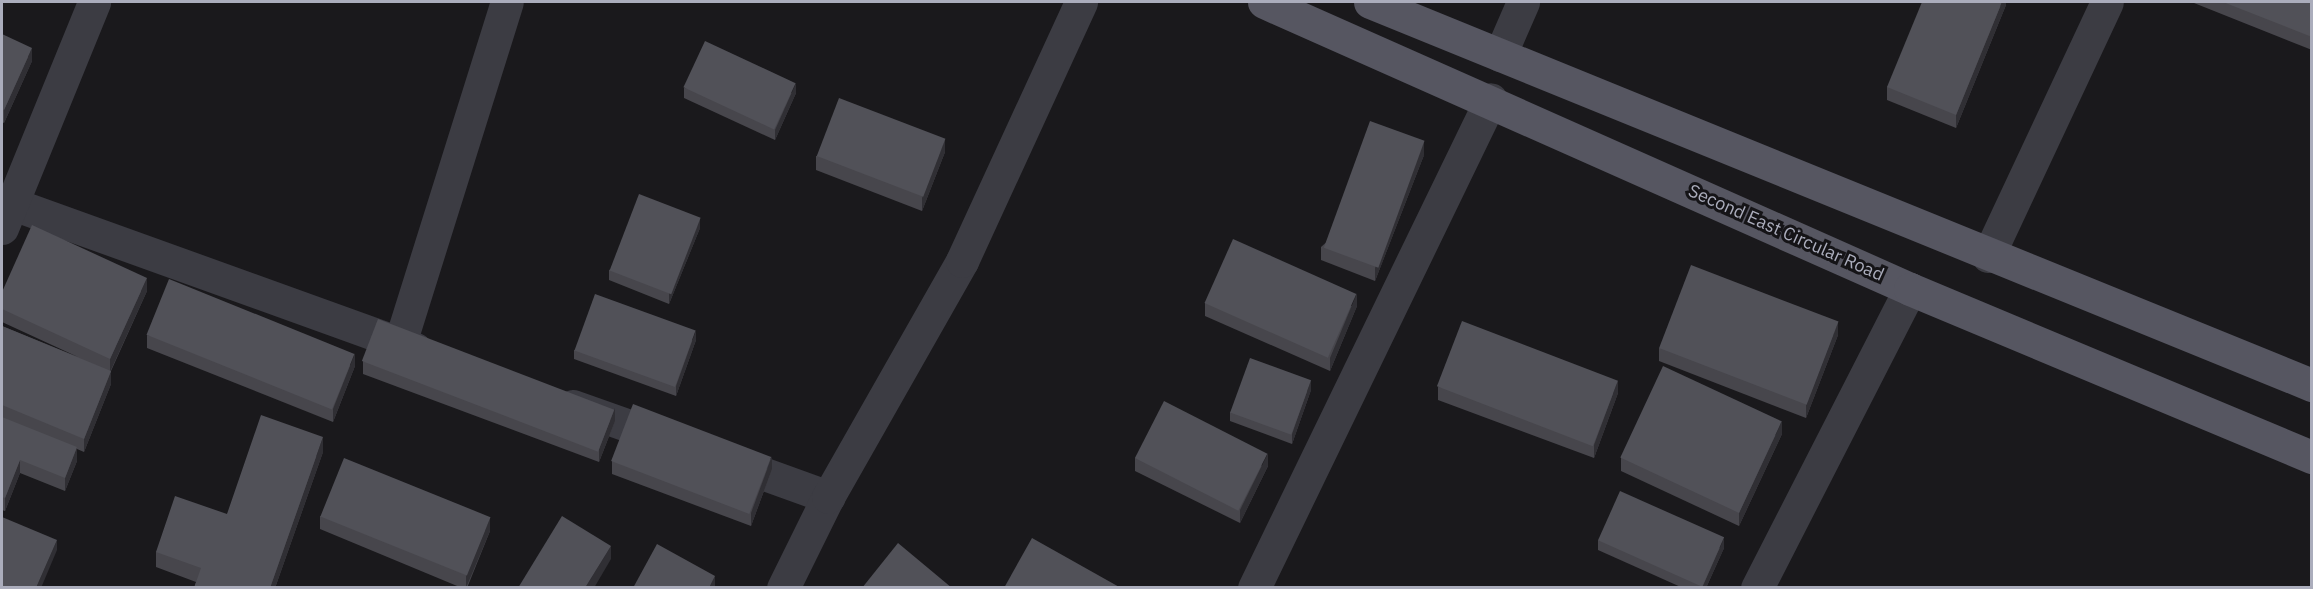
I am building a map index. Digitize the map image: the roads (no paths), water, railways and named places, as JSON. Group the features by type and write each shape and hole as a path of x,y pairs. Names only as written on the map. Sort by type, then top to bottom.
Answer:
{"main road":[{"name":"Second East Circular Road","path":"1264,2 1491,99 1910,289 2312,457"},
{"path":"1370,2 1988,256 2312,385"}],"street":[{"path":"94,2 5,211 445,359"},
{"path":"400,343 507,2"},
{"path":"783,588 828,497 962,261 1081,2"},
{"path":"1500,55 1523,2"},
{"path":"1988,256 2108,2"},
{"path":"1254,588 1491,99"},
{"path":"1757,588 1910,289"},
{"path":"546,396 828,497"}]}
